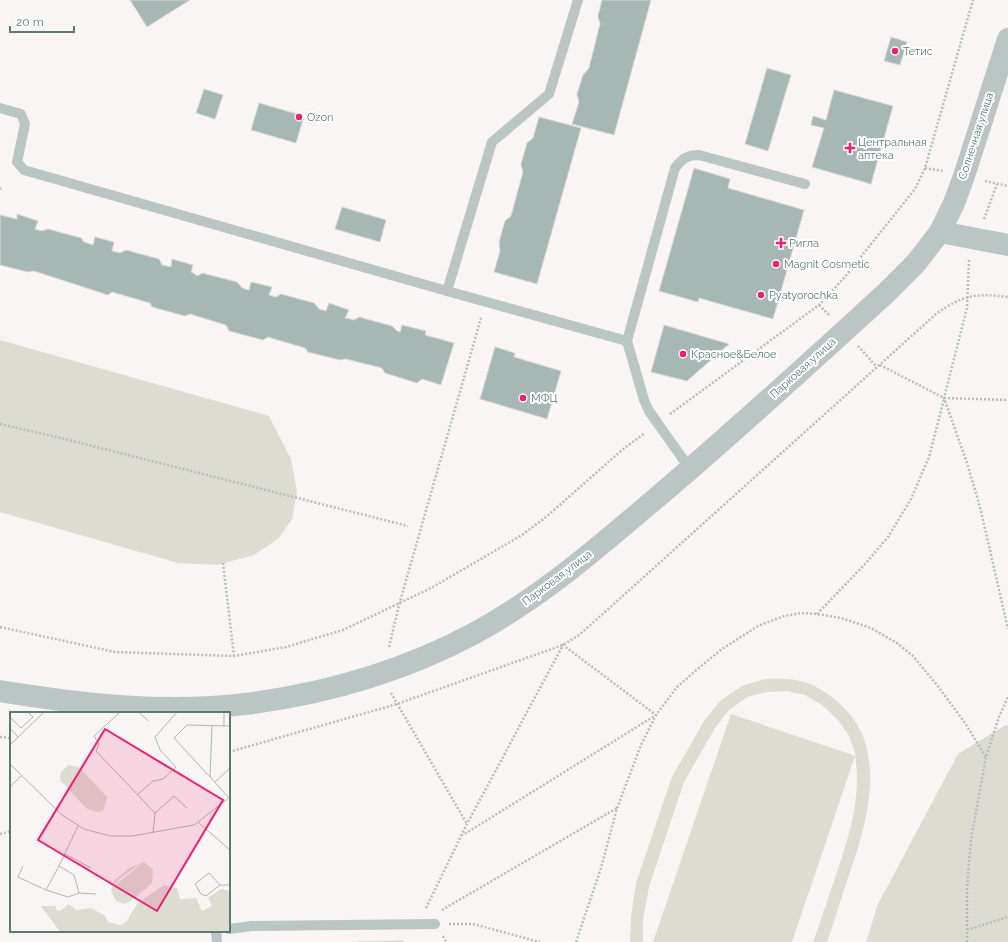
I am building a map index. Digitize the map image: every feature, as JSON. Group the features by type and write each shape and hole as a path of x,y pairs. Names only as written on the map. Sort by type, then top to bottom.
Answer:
{"street":[{"name":"Солнечная улица","path":"940,232 954,203 964,176 1008,39"},
{"path":"940,232 1008,245"},
{"name":"Парковая улица","path":"0,691 71,701 200,710 296,696 340,685 389,670 433,653 474,633 542,592 690,470 886,293 916,263 940,232"}],"lane":[{"path":"447,291 492,142 549,94 578,0"},
{"path":"0,108 21,114 25,124 17,162 24,170 627,341"},
{"path":"690,470 657,424 644,400 627,341 675,168 681,160 690,155 699,155 805,184"},
{"path":"230,929 252,926 435,924"},
{"path":"216,932 217,942"}],"path":[{"path":"0,627 115,652 234,656 286,647 343,630 398,605 431,588 522,535 546,517 622,450 819,305 844,278 915,190 925,168 973,0"},
{"path":"817,614 866,563 888,537 911,499 929,457 967,308 968,262 997,184"},
{"path":"230,752 397,704 563,645 579,636 936,314 953,302 967,297 987,294 1008,297"},
{"path":"467,824 389,690 389,643 398,605 481,318"},
{"path":"880,365 944,398 1008,400"},
{"path":"944,398 967,463 980,507 1008,629"},
{"path":"0,424 65,438 408,526"},
{"path":"223,564 234,656"},
{"path":"576,942 601,868 617,808 642,745 656,715 677,687 700,667 758,626 784,616 802,613 841,618 871,628 897,643 913,656 965,723 986,757"},
{"path":"563,645 656,715"},
{"path":"418,924 467,824 563,645"},
{"path":"966,942 967,889 971,839 986,757 999,717 1008,697"},
{"path":"462,835 656,715"},
{"path":"0,737 10,738"},
{"path":"418,924 617,808"},
{"path":"0,834 10,831"},
{"path":"967,930 1008,917"},
{"path":"435,924 473,924 540,942"}],"shaded area":[{"path":"0,340 269,416 291,459 297,492 292,519 278,539 254,555 217,565 178,563 0,512"},
{"path":"765,679 797,680 806,682 822,690 840,704 856,722 865,743 870,766 870,789 867,813 854,860 827,942 813,942 850,831 857,787 855,756 792,942 653,942 731,714 856,756 849,736 838,720 822,705 805,695 786,691 767,692 747,697 729,710 715,728 684,782 649,887 643,919 643,942 630,942 631,917 636,883 672,777 704,721 720,701 742,686"},
{"path":"1008,725 1008,942 866,942 878,904 958,754"}],"building":[{"path":"130,0 190,0 147,27"},
{"path":"602,0 651,0 614,135 572,124 579,102 577,94 583,75 589,68 600,24 598,16"},
{"name":"Тетис","path":"891,37 907,42 900,65 884,61"},
{"path":"767,68 791,75 768,151 745,144"},
{"path":"204,89 223,95 215,119 196,113"},
{"name":"Центральная аптека","path":"834,90 893,106 871,184 812,167 824,128 811,125 813,116 826,120"},
{"path":"259,103 304,116 296,143 251,130"},
{"path":"539,117 581,128 537,284 494,272 500,251 499,242 505,221 511,216 523,172 521,164 527,143 533,138"},
{"path":"694,168 730,179 728,188 804,210 773,319 699,298 698,302 659,291"},
{"path":"342,207 386,220 380,242 335,229"},
{"path":"17,214 38,221 35,229 42,231 48,229 81,238 84,242 93,245 95,237 114,242 112,251 120,253 126,250 159,259 162,265 171,267 172,259 193,265 191,272 198,276 202,273 237,282 242,288 249,290 251,282 272,287 269,295 276,297 281,294 314,303 319,309 326,311 329,303 349,310 345,318 354,320 359,317 392,326 400,332 402,325 426,331 425,335 454,343 441,385 422,379 417,383 385,373 382,368 308,352 305,348 268,337 263,340 229,331 226,325 190,314 185,316 152,307 150,303 112,292 108,295 34,271 28,272 0,265 0,215 17,219"},
{"path":"664,325 729,344 687,381 651,372"},
{"path":"495,347 515,353 514,357 561,371 547,419 480,399"},
{"path":"402,941 404,942 358,942"}],"place":[{"name":"Тетис","path":"895,51"},
{"name":"Ozon","path":"299,117"},
{"name":"Центральная аптека","path":"850,148"},
{"name":"Ригла","path":"781,243"},
{"name":"Magnit Cosmetic","path":"776,264"},
{"name":"Pyatyorochka","path":"761,295"},
{"name":"Красное&Белое","path":"683,354"},
{"name":"МФЦ","path":"523,398"}]}
